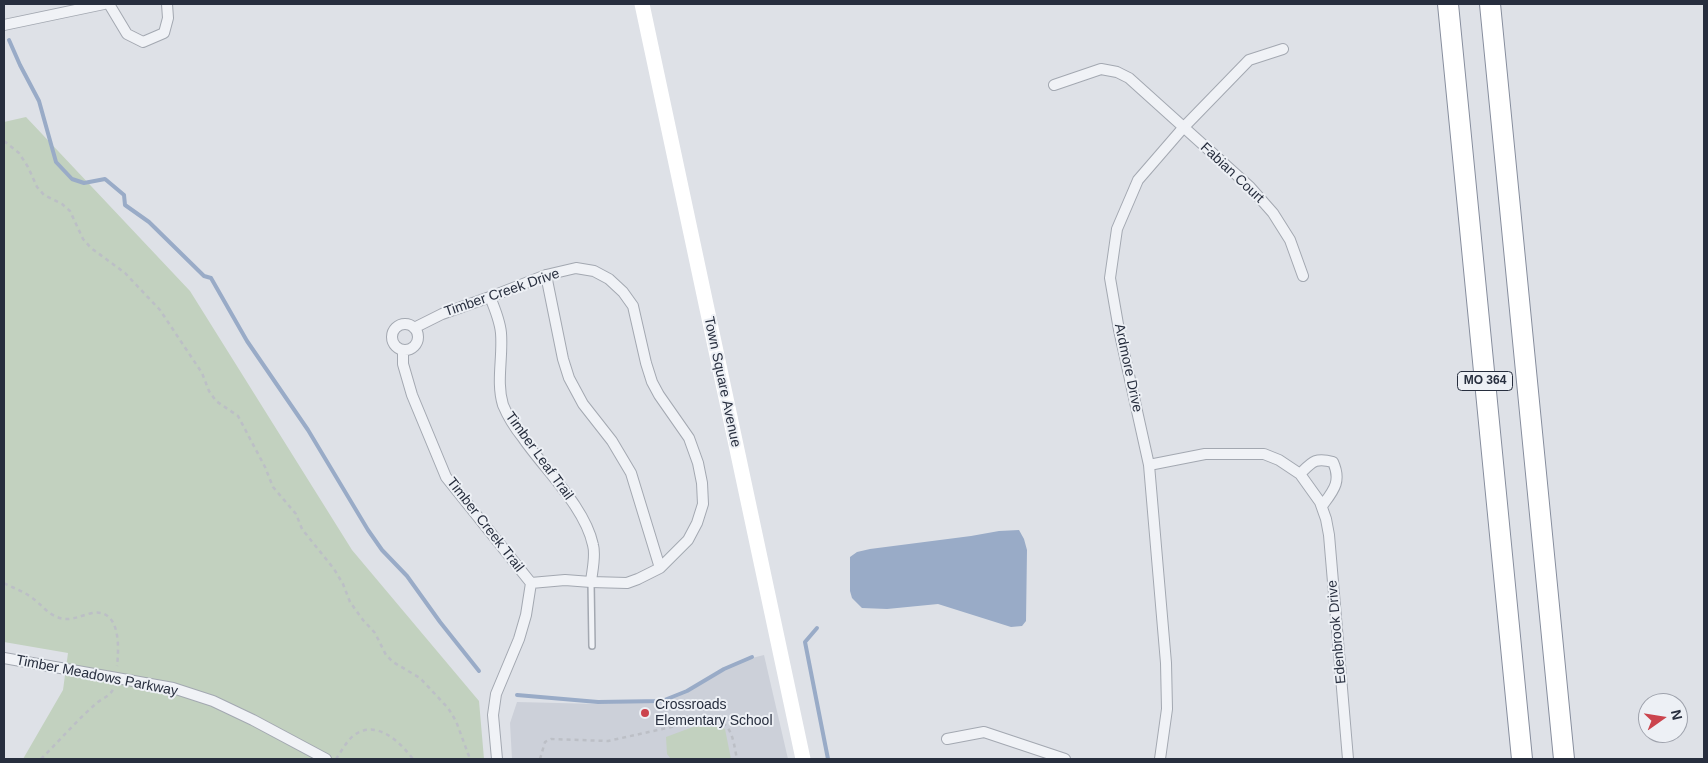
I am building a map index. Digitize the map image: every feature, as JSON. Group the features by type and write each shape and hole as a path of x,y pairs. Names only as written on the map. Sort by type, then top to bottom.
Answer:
{"highway":[{"name":"MO 364","path":"1448,4 1522,759"},
{"name":"MO 364","path":"1490,4 1564,759"}],"main road":[{"name":"Town Square Avenue","path":"642,4 803,759"}],"street":[{"path":"4,25 104,4"},
{"path":"109,4 127,34 143,42 164,33 168,18 167,4"},
{"name":"Ardmore Drive","path":"1160,759 1167,709 1166,663 1149,465 1118,330 1110,278 1117,229 1138,180 1183,128 1249,60 1283,49"},
{"name":"Fabian Court","path":"1054,85 1101,69 1117,72 1129,78 1250,187 1273,213 1290,240 1303,276"},
{"name":"Timber Creek Drive","path":"414,328 442,314 546,275 576,268 594,271 609,279 624,292 633,306 652,382 688,438 698,463 702,483 703,504 697,523 688,540 660,568 627,583 565,580 531,583"},
{"path":"546,275 563,360 569,378 583,404 612,441 631,473 660,568"},
{"name":"Timber Leaf Trail","path":"490,297 496,311 501,332 500,389 504,406 516,428 580,512 589,530 594,547 591,582"},
{"name":"Timber Creek Trail","path":"414,328 409,324 396,327 392,334 393,343 403,350 403,364 412,395 446,477 531,583 526,615 519,639 496,694 493,715 497,759"},
{"path":"403,350 412,349 417,342 418,333 414,328"},
{"name":"Edenbrook Drive","path":"1149,465 1205,454 1264,454 1279,460 1300,474 1322,506 1329,535 1348,759"},
{"path":"1300,474 1312,462 1322,459 1333,462 1337,481 1331,494 1322,506"},
{"name":"Timber Meadows Parkway","path":"4,658 173,688 213,701 326,759"},
{"path":"947,740 984,732 1065,759"}],"lane":[{"path":"591,582 592,646"}],"path":[{"path":"4,141 20,153 37,188 44,195 62,204 70,211 83,239 91,248 125,273 160,310 202,373 209,391 216,400 238,416 265,467 273,487 296,514 302,529 334,569 343,584 350,602 375,633 386,656 420,678 448,708 456,721 470,759"},
{"path":"540,759 545,742 551,739 608,741 712,718 726,724 731,729 737,759"},
{"path":"336,759 353,737 363,731 374,730 391,736 413,759"}],"shaded area":[{"name":"Crossroads Elementary School","path":"764,655 788,759 512,759 510,723 517,702 599,704 662,701 687,692 724,670"}],"green space":[{"path":"26,117 190,291 352,550 479,701 484,759 23,759 63,690 68,653 4,642 4,122"},
{"path":"709,721 725,729 731,759 671,759 667,754 666,737"}],"water":[{"path":"1019,530 1027,550 1026,621 1022,626 1011,627 938,604 887,609 862,608 852,598 850,591 850,557 857,552 999,531"}],"waterway":[{"path":"9,40 39,101 56,162 72,179 84,183 105,179 124,195 125,205 149,222 204,276 211,278 247,341 308,430 368,530 382,550 407,576 479,671"},
{"path":"817,628 805,642 828,759"},
{"path":"517,695 598,702 662,701 687,691 724,669 752,657"}],"place":[{"name":"Crossroads Elementary School","path":"645,713"}]}
